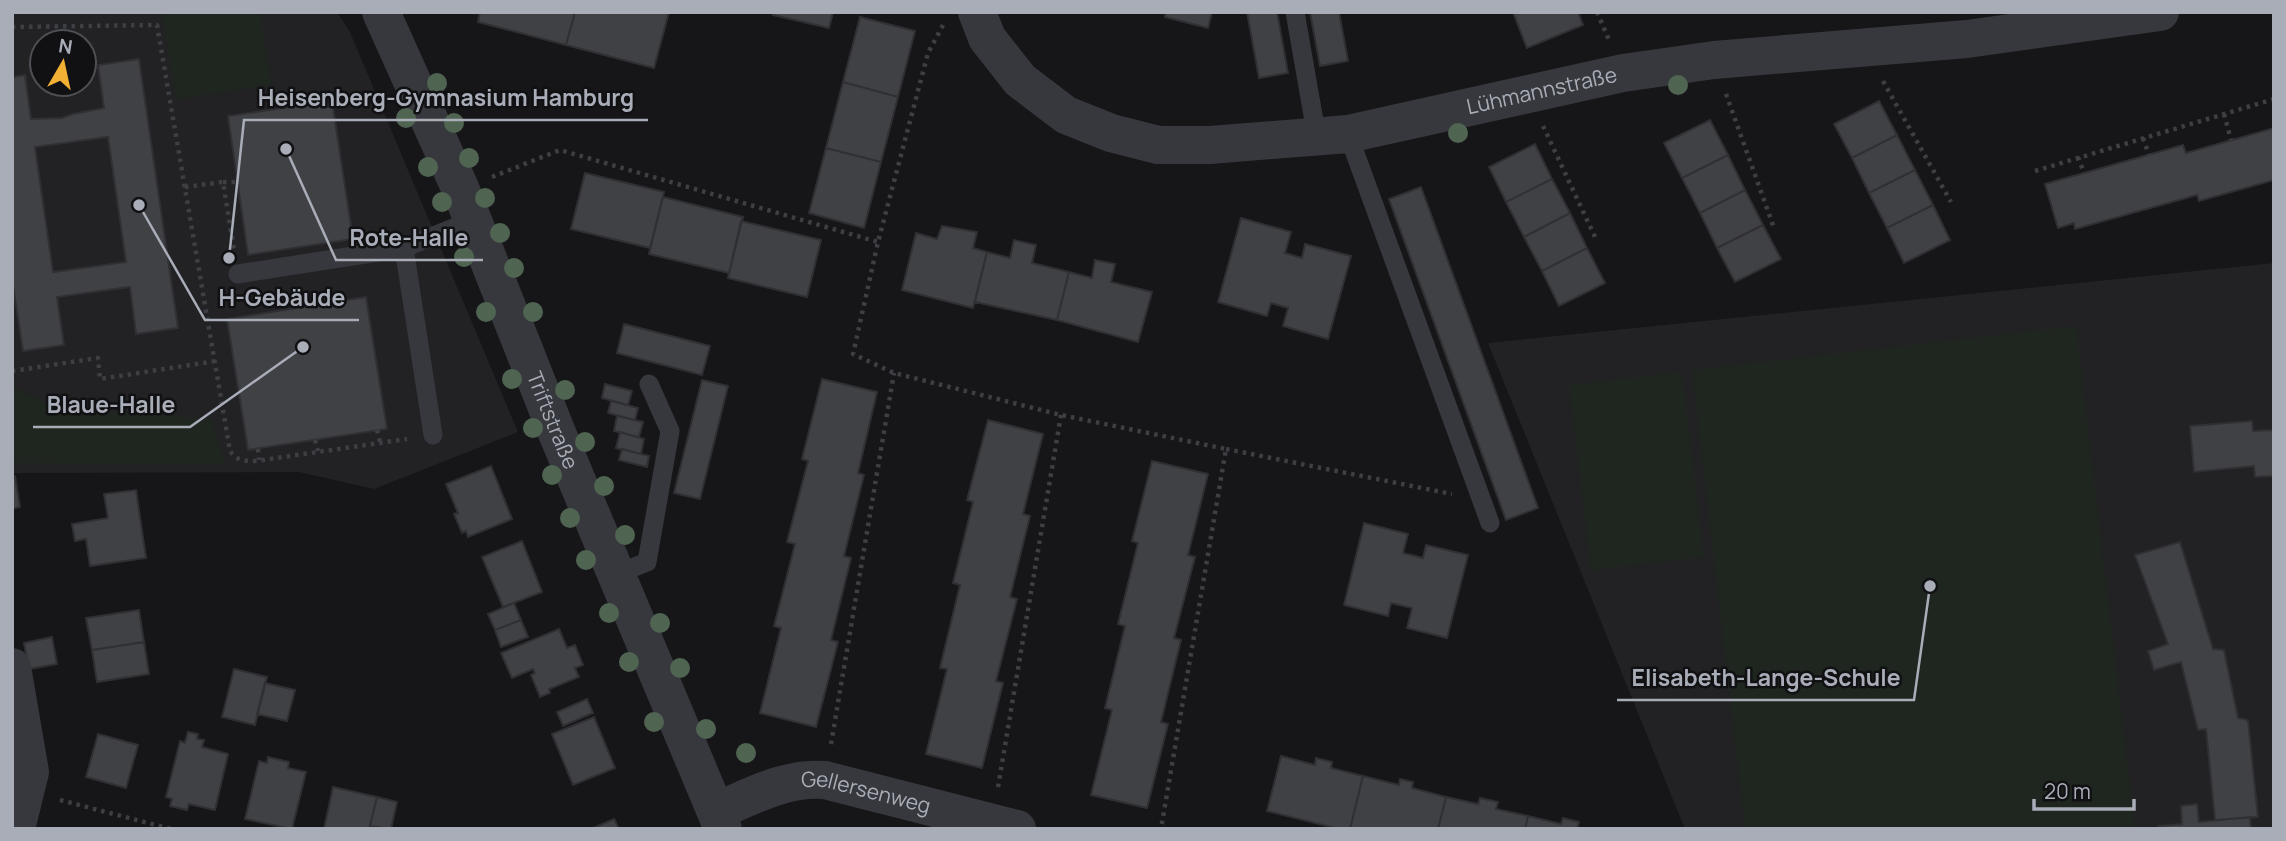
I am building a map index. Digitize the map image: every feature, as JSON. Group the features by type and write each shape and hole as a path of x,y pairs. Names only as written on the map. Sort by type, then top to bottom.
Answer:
{"street":[{"name":"Triftstraße","path":"381,12 473,220 557,433 720,820"},
{"name":"Lühmannstraße","path":"961,17 988,38 1020,79 1066,115 1111,133 1158,145 1210,145 1333,136 1623,73 1714,60 1967,39 2160,12"},
{"path":"12,667 30,772 16,829"},
{"name":"Gellersenweg","path":"720,820 773,787 808,779 825,780 1005,825"}],"lane":[{"path":"1295,12 1333,136 1490,523"},
{"path":"238,274 404,248 473,220"},
{"path":"404,248 433,435"},
{"path":"617,575 646,562 670,431 649,384"}],"path":[{"path":"961,17 928,52 878,242 853,354 894,373 1061,415 1482,501"},
{"path":"12,27 157,25 230,451 234,457 239,460 260,460 433,435"},
{"path":"1864,49 1951,202"},
{"path":"1714,60 1774,228"},
{"path":"1528,94 1596,239"},
{"path":"2035,171 2274,99"},
{"path":"2224,114 2231,140"},
{"path":"2143,138 2150,155"},
{"path":"491,177 560,150 878,242"},
{"path":"2078,157 2084,173"},
{"path":"223,182 238,274"},
{"path":"185,187 237,182"},
{"path":"12,372 97,358 100,379 216,361"},
{"path":"825,780 894,373"},
{"path":"1005,825 1061,415"},
{"path":"377,430 380,442"},
{"path":"315,440 318,452"},
{"path":"258,449 260,460"},
{"path":"1161,829 1226,449"},
{"path":"54,799 171,829"}],"shaded area":[{"path":"12,12 337,12 350,32 518,432 374,489 299,472 12,473"},
{"path":"162,12 260,12 271,85 176,99"},
{"path":"2274,263 2274,829 1685,829 1488,343"},
{"path":"2076,326 2135,829 1745,829 1692,370"},
{"path":"1682,372 1704,557 1591,570 1569,385"},
{"path":"12,387 53,407 211,419 225,465 12,463"}],"building":[{"path":"480,12 575,12 566,45 478,22"},
{"path":"575,12 669,12 654,68 566,45"},
{"path":"774,12 833,12 829,28 773,15"},
{"path":"1166,12 1212,12 1208,28 1165,17"},
{"path":"1247,12 1277,12 1288,73 1259,78"},
{"path":"1310,12 1339,12 1348,61 1320,66"},
{"path":"1513,12 1578,12 1583,25 1527,48"},
{"path":"860,17 915,31 898,97 843,82"},
{"path":"139,59 178,328 136,334 130,287 57,297 64,345 23,351 12,279 12,77 25,75 31,119 62,118 104,108 98,65","holes":["108,137 126,262 53,272 35,147"]},
{"path":"843,82 898,97 881,162 826,148"},
{"path":"332,101 353,239 248,255 228,116"},
{"path":"1879,101 1897,135 1852,158 1834,124"},
{"path":"1710,120 1728,155 1682,178 1664,143"},
{"path":"2274,128 2274,180 2199,201 2197,195 2075,229 2074,223 2058,228 2045,184 2183,145 2186,153"},
{"path":"1897,135 1915,170 1869,193 1852,158"},
{"path":"1535,144 1552,179 1506,202 1489,167"},
{"path":"826,148 881,162 864,228 809,213"},
{"path":"1728,155 1745,190 1700,213 1682,178"},
{"path":"1915,170 1933,205 1887,228 1869,193"},
{"path":"585,173 664,192 650,248 571,229"},
{"path":"1552,179 1570,213 1524,237 1506,202"},
{"path":"1421,187 1538,508 1506,520 1389,199"},
{"path":"1745,190 1763,225 1717,248 1700,213"},
{"path":"663,197 743,217 729,273 649,254"},
{"path":"1933,205 1950,240 1904,263 1887,228"},
{"path":"1570,213 1587,248 1542,271 1524,237"},
{"path":"1241,218 1291,232 1285,253 1302,258 1305,244 1351,256 1328,339 1283,326 1288,308 1271,303 1267,316 1218,302"},
{"path":"741,221 821,240 807,297 728,278"},
{"path":"1763,225 1781,259 1735,282 1717,248"},
{"path":"942,226 977,232 973,248 987,252 973,308 902,290 916,233 937,239"},
{"path":"1014,240 1036,245 1032,263 1069,272 1057,320 975,302 987,252 1010,258"},
{"path":"1587,248 1605,283 1559,306 1542,271"},
{"path":"1095,260 1115,264 1111,282 1152,292 1138,342 1057,320 1069,272 1092,278"},
{"path":"366,297 387,429 248,450 227,319"},
{"path":"624,324 710,346 702,375 617,353"},
{"path":"822,379 877,392 858,473 864,475 844,556 851,558 831,640 838,642 816,727 760,713 781,628 774,626 795,544 787,542 808,461 802,459"},
{"path":"702,380 728,386 700,499 674,493"},
{"path":"605,384 632,391 628,405 602,398"},
{"path":"611,401 638,408 635,420 608,413"},
{"path":"617,416 643,422 639,437 614,431"},
{"path":"988,420 1043,434 1023,514 1030,516 1010,597 1017,599 996,681 1003,683 982,768 926,754 947,669 940,668 960,585 953,583 973,502 967,500"},
{"path":"2252,421 2253,431 2274,430 2274,476 2255,477 2254,466 2194,472 2190,426"},
{"path":"620,432 644,439 641,454 616,448"},
{"path":"622,449 649,456 647,467 619,460"},
{"path":"1152,461 1208,474 1188,555 1195,557 1174,638 1181,640 1161,722 1168,724 1147,808 1091,795 1112,710 1105,708 1125,626 1118,624 1138,543 1132,541"},
{"path":"491,466 512,519 468,537 466,531 462,533 454,514 458,513 446,484"},
{"path":"15,476 20,507 12,509 12,477"},
{"path":"136,490 146,558 90,566 86,539 75,541 72,524 108,518 104,494"},
{"path":"1364,523 1408,534 1403,553 1423,558 1426,545 1468,555 1447,638 1407,628 1412,608 1391,603 1388,616 1344,605"},
{"path":"522,541 542,592 503,607 482,557"},
{"path":"2180,542 2213,649 2224,650 2238,718 2248,720 2258,817 2215,820 2206,729 2198,730 2181,662 2154,670 2148,651 2168,644 2135,555"},
{"path":"514,603 521,620 495,630 488,614"},
{"path":"139,610 144,642 92,650 86,618"},
{"path":"521,620 528,637 501,647 495,630"},
{"path":"559,629 567,648 575,645 583,665 575,668 579,677 549,689 550,693 540,697 531,675 535,673 533,669 512,678 501,653"},
{"path":"52,637 57,664 29,669 24,643"},
{"path":"144,642 149,674 97,682 92,650"},
{"path":"234,669 267,677 255,725 222,717"},
{"path":"265,683 295,690 287,721 257,714"},
{"path":"587,699 593,713 563,726 557,712"},
{"path":"594,717 615,768 573,785 552,734"},
{"path":"188,732 198,734 197,739 204,740 202,747 228,754 215,810 189,804 187,810 170,806 172,799 166,797 180,741 185,743"},
{"path":"98,734 138,745 126,788 86,777"},
{"path":"1281,756 1315,765 1316,758 1332,762 1331,768 1363,776 1350,829 1339,829 1267,811"},
{"path":"268,757 289,762 288,768 306,772 292,829 245,819 259,761 267,763"},
{"path":"1363,776 1399,785 1400,779 1413,782 1412,788 1446,797 1438,829 1350,829"},
{"path":"333,787 377,797 369,829 324,829"},
{"path":"377,797 397,802 391,829 370,826"},
{"path":"1446,797 1478,804 1480,798 1498,802 1496,809 1528,816 1525,829 1438,829"},
{"path":"2197,804 2199,822 2250,817 2251,829 2160,829 2159,826 2182,824 2181,806"},
{"path":"1528,816 1561,824 1563,818 1579,822 1577,829 1525,829"},
{"path":"614,819 619,829 591,829"}],"place":[{"name":"Rote-Halle","path":"286,149"},
{"name":"H-Gebäude","path":"139,205"},
{"name":"Heisenberg-Gymnasium Hamburg","path":"229,258"},
{"name":"Blaue-Halle","path":"303,347"},
{"name":"Elisabeth-Lange-Schule","path":"1930,586"}]}
